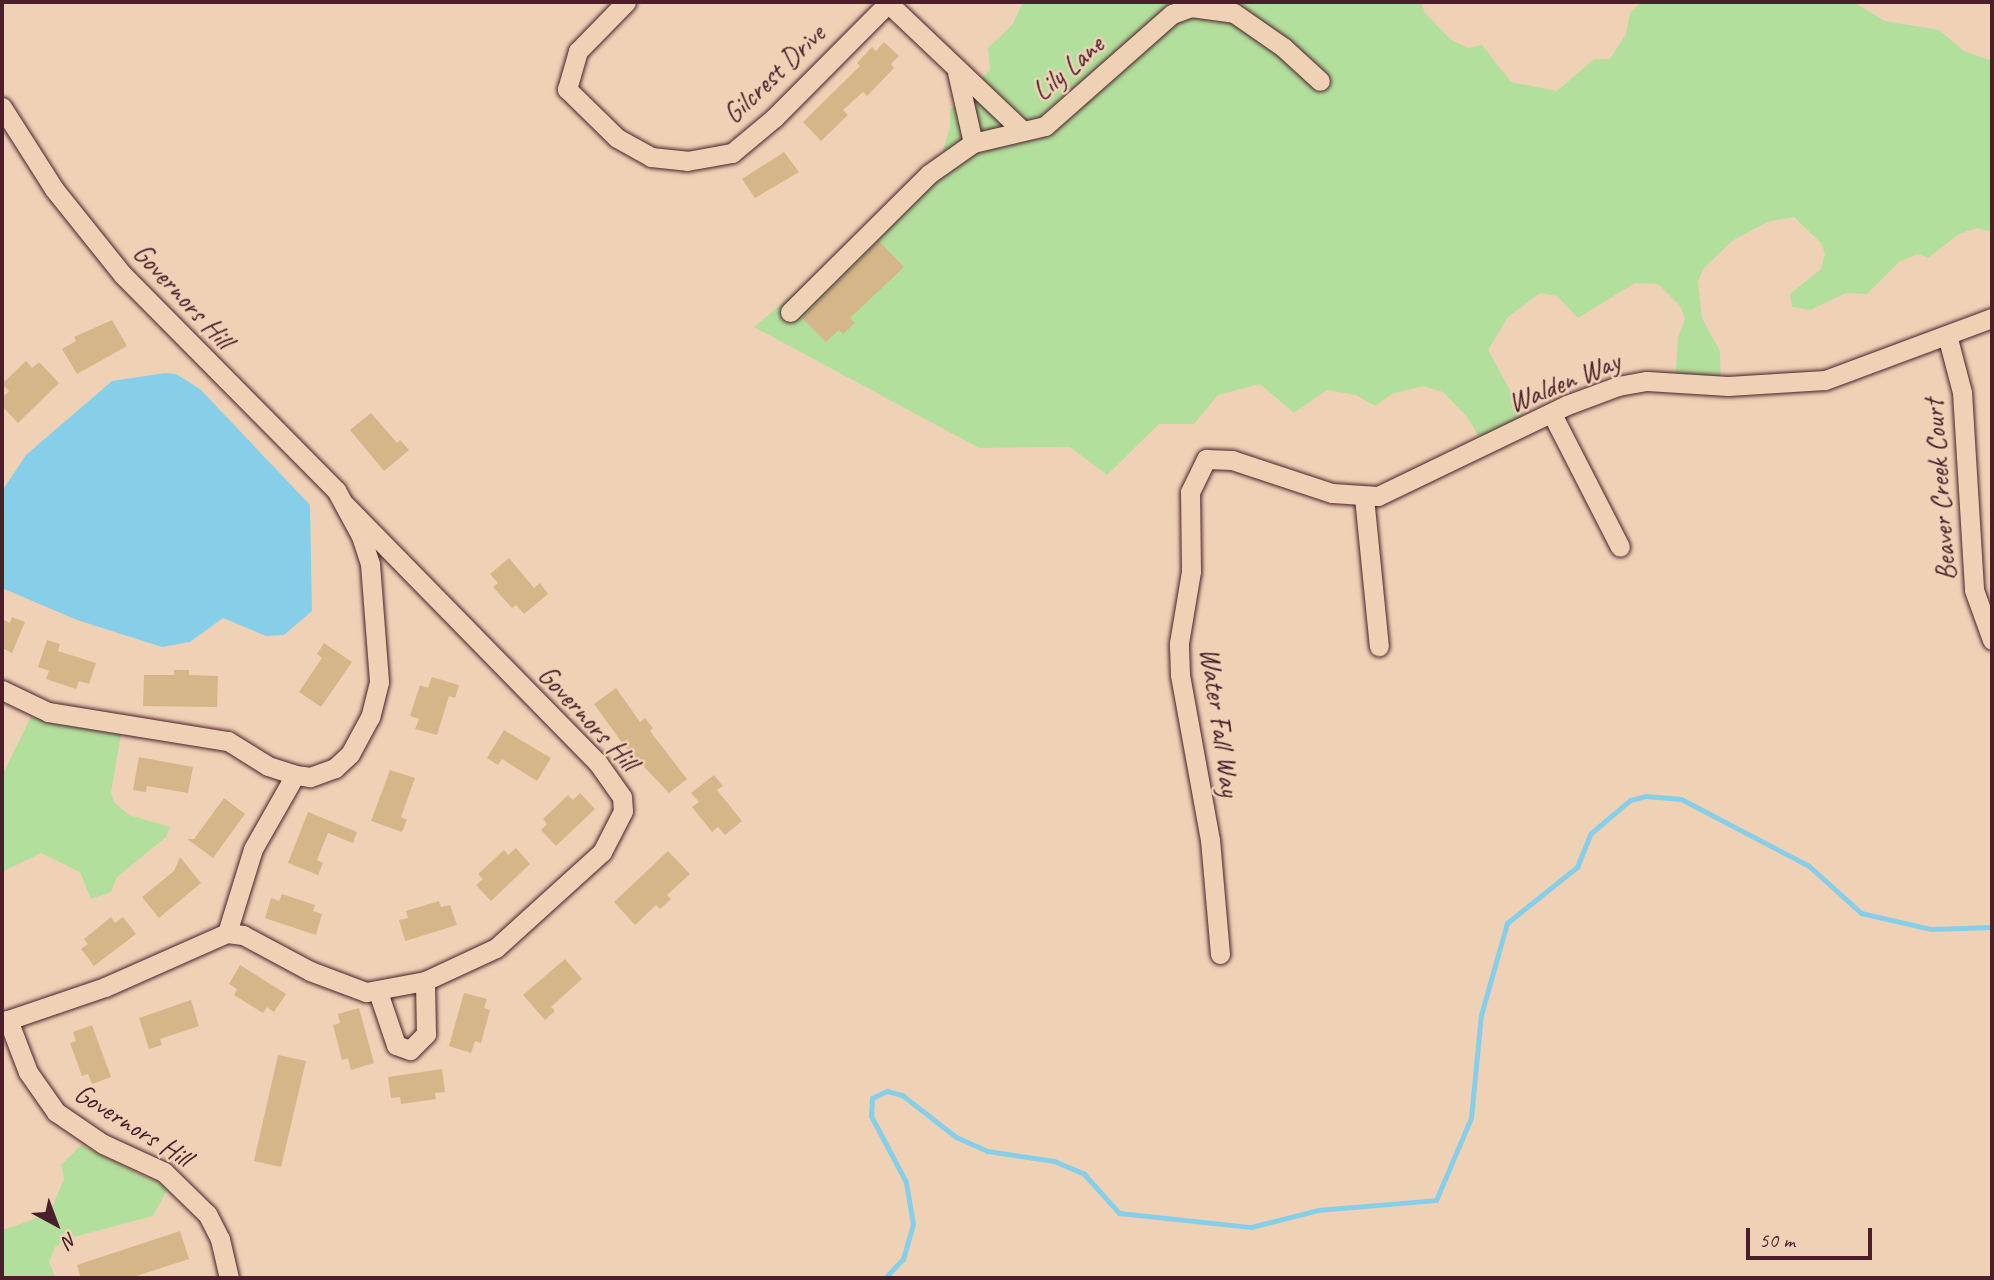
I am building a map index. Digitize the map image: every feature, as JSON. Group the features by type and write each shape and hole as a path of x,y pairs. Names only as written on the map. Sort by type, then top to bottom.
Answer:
{"street":[{"name":"Gilcrest Drive","path":"626,2 578,51 567,89 617,138 651,157 687,162 732,153 774,118 888,2"},
{"name":"Lily Lane","path":"888,2 957,72 978,85 1022,130"},
{"name":"Lily Lane","path":"790,312 929,174 973,143 1045,126 1064,113 1157,26 1191,7 1220,8 1246,19 1320,81"},
{"path":"957,72 973,143"},
{"name":"Governors Hill","path":"2,107 54,189 122,275 209,367 304,454 345,505 598,763 624,804 618,829 582,873 496,947 425,981 379,992 342,985 243,935 227,933 105,987 8,1020 28,1072 45,1100 82,1131 164,1172 207,1214 225,1272"},
{"name":"Walden Way","path":"1206,460 1232,460 1332,494 1364,497 1392,491 1567,405 1639,382 1728,386 1837,378 1992,318"},
{"name":"Beaver Creek Court","path":"1947,335 1962,392 1973,590 1992,640"},
{"path":"1552,414 1620,547"},
{"name":"Water Fall Way","path":"1206,460 1190,492 1191,571 1179,643 1180,675 1210,840 1220,954"},
{"path":"1364,497 1380,646"},
{"name":"Governors Hill","path":"2,690 48,712 228,741 268,766 295,775 326,774 343,760 363,732 376,700 378,660 370,564 345,505"},
{"path":"227,933 253,849 295,775"},
{"path":"379,992 396,1045 410,1050 426,1034 425,981"}],"green space":[{"path":"1023,2 1421,2 1425,13 1451,40 1468,48 1482,45 1511,82 1557,91 1594,59 1610,59 1626,34 1630,13 1641,2 1853,2 1885,21 1939,30 1964,51 1992,61 1992,232 1977,228 1959,234 1928,258 1918,254 1899,262 1867,294 1846,293 1810,310 1792,307 1790,294 1821,269 1825,253 1821,243 1794,217 1767,222 1732,241 1704,268 1698,281 1702,318 1720,351 1721,386 1675,382 1678,337 1685,319 1680,306 1658,284 1635,283 1578,318 1557,296 1540,293 1508,317 1488,350 1529,425 1482,443 1469,419 1443,392 1423,386 1392,394 1375,406 1356,395 1327,390 1294,413 1260,384 1218,395 1194,424 1159,424 1107,475 1070,447 979,448 754,327 905,201 939,164 950,127 950,110 990,70 988,48 1012,25"},
{"path":"31,717 121,734 111,792 114,802 129,815 170,827 166,837 117,877 111,892 91,899 80,872 41,853 2,872 2,775"},
{"path":"81,1145 168,1188 153,1216 70,1238 55,1247 49,1262 56,1278 2,1278 2,1230 32,1220 53,1205 64,1179 61,1165"}],"water":[{"path":"165,373 176,374 200,389 310,505 312,611 284,635 266,636 223,618 190,642 162,647 77,620 2,588 2,491 26,455 112,381"}],"building":[{"path":"884,42 899,56 891,64 894,68 867,96 863,92 843,110 848,115 821,141 803,122 860,66 857,63 872,47 876,51"},
{"path":"784,152 799,172 755,198 742,179"},
{"path":"879,241 904,267 850,318 855,323 843,334 839,330 826,342 802,318"},
{"path":"112,320 127,346 77,374 62,349 76,341 74,337"},
{"path":"26,361 32,368 39,362 59,383 18,423 2,406 2,398 9,391 2,384"},
{"path":"371,413 397,443 400,440 409,450 384,471 350,430"},
{"path":"509,558 534,588 540,583 548,594 524,614 516,605 512,608 493,587 498,583 490,574"},
{"path":"12,617 25,622 12,653 2,648 2,619 10,623"},
{"path":"47,640 60,644 58,651 96,663 89,684 79,681 76,689 46,679 49,671 38,667"},
{"path":"324,643 352,662 321,707 299,692 322,658 317,654"},
{"path":"174,670 189,670 189,675 218,676 217,707 143,706 144,675 174,675"},
{"path":"432,677 459,685 455,698 449,696 437,735 415,729 419,719 410,716 420,685 428,688"},
{"path":"616,688 640,722 645,718 653,728 650,731 687,779 669,793 626,748 594,704"},
{"path":"504,730 551,758 537,781 502,759 498,765 487,758"},
{"path":"139,757 193,767 188,793 147,786 146,792 133,790"},
{"path":"390,770 415,778 401,817 407,820 402,832 371,821"},
{"path":"714,775 723,786 717,790 742,821 725,835 718,827 712,832 692,807 699,802 691,793"},
{"path":"580,793 595,809 556,846 541,830 547,824 543,819 568,795 573,800"},
{"path":"224,798 245,814 213,858 187,839 194,839"},
{"path":"308,812 357,832 353,843 328,833 317,860 323,863 318,875 288,863"},
{"path":"516,848 530,864 491,901 476,885 483,879 478,874 504,850 508,855"},
{"path":"668,851 690,874 667,895 671,899 660,909 656,905 635,925 614,902"},
{"path":"180,857 201,883 159,918 142,897 174,871"},
{"path":"282,894 315,905 313,911 322,914 316,935 265,918 271,898 279,901"},
{"path":"439,901 441,907 450,905 457,925 405,941 399,920 408,918 406,911"},
{"path":"111,917 115,923 123,917 136,934 94,966 81,949 88,944 84,939"},
{"path":"565,959 582,979 551,1007 555,1011 545,1020 523,995"},
{"path":"240,965 286,994 274,1012 267,1007 263,1013 234,995 237,989 229,984"},
{"path":"464,993 487,999 484,1008 490,1010 481,1043 475,1041 471,1053 449,1046"},
{"path":"191,1000 199,1026 160,1039 162,1045 149,1049 139,1018"},
{"path":"359,1008 374,1063 351,1070 348,1058 342,1060 333,1025 340,1023 338,1014"},
{"path":"92,1025 111,1077 92,1084 88,1074 82,1076 70,1043 76,1041 73,1032"},
{"path":"278,1055 306,1061 281,1167 254,1161"},
{"path":"442,1069 445,1092 435,1093 436,1099 401,1104 400,1097 391,1098 388,1077"},
{"path":"180,1231 189,1259 130,1278 81,1278 77,1265"}],"waterway":[{"path":"885,1278 903,1259 913,1224 906,1182 871,1116 872,1098 887,1091 902,1095 956,1137 987,1151 1054,1161 1084,1174 1119,1213 1251,1227 1318,1210 1436,1200 1471,1118 1481,1015 1507,923 1577,867 1590,834 1630,800 1646,796 1681,799 1809,866 1861,913 1931,929 1992,927"}]}
